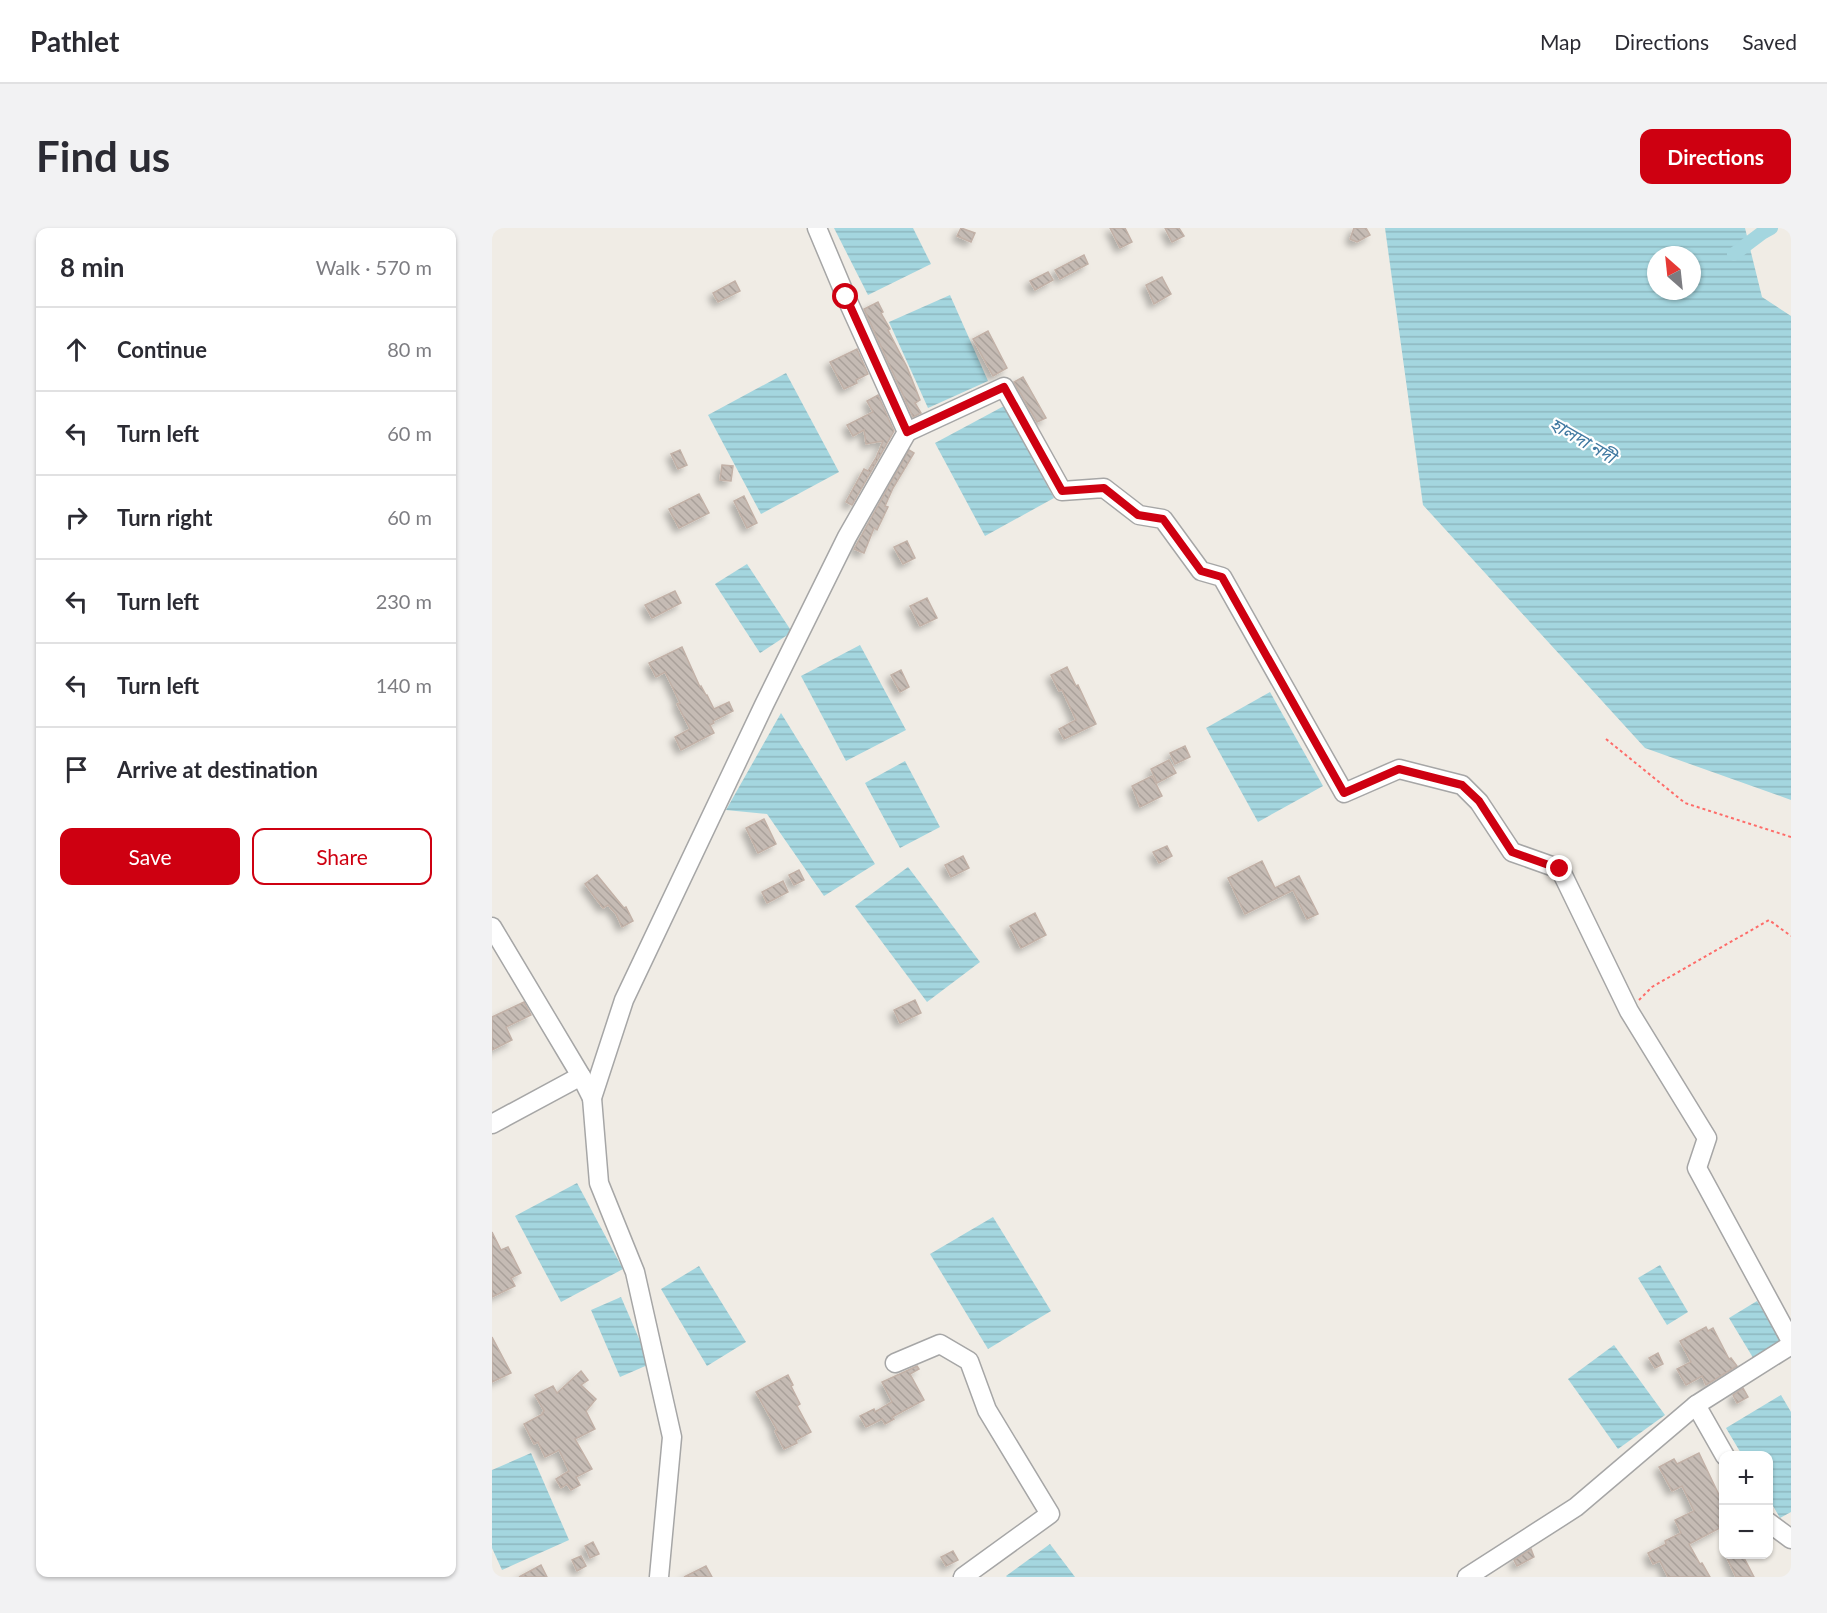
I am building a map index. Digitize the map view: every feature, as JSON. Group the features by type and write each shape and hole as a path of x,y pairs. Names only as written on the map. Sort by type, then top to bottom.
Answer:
{"street":[{"path":"817,228 907,432"},
{"path":"592,1098 624,999 842,547 907,432 1004,387 1062,491 1104,488 1138,515 1163,519 1201,571 1222,577 1344,793 1399,769 1462,785 1479,801 1512,852 1560,869 1629,1011 1707,1138 1697,1168 1791,1343 1696,1405 1576,1507 1467,1577"},
{"path":"492,927 592,1098 599,1183 635,1272 672,1437 659,1577"},
{"path":"492,1124 581,1076"},
{"path":"895,1364 940,1344 969,1361 987,1410 1050,1514 963,1577"},
{"path":"1696,1405 1723,1451"},
{"path":"1773,1526 1791,1539"}],"path":[{"path":"1606,739 1685,803 1791,837"},
{"path":"1629,1011 1652,987 1769,920 1791,936"}],"water":[{"path":"834,228 913,228 931,264 868,295"},
{"name":"হালদা নদী","path":"1385,228 1745,228 1762,297 1791,316 1791,800 1645,748 1423,505"},
{"path":"950,295 988,381 928,408 889,322"},
{"path":"786,373 839,472 761,514 708,415"},
{"path":"1004,406 1054,498 985,536 935,443"},
{"path":"747,564 792,632 760,653 715,584"},
{"path":"860,645 906,730 846,761 801,676"},
{"path":"1270,692 1323,786 1258,822 1206,728"},
{"path":"781,713 875,864 824,896 767,814 726,810"},
{"path":"905,761 940,827 900,848 865,783"},
{"path":"908,867 980,962 927,1002 855,906"},
{"path":"577,1183 623,1269 561,1302 515,1216"},
{"path":"993,1217 1051,1311 988,1349 930,1254"},
{"path":"1660,1265 1688,1312 1667,1325 1638,1278"},
{"path":"699,1266 746,1342 707,1366 661,1289"},
{"path":"621,1297 650,1364 620,1377 591,1310"},
{"path":"1757,1301 1783,1344 1755,1361 1729,1318"},
{"path":"1614,1345 1665,1415 1618,1449 1568,1379"},
{"path":"1781,1395 1791,1412 1791,1512 1780,1518 1773,1506 1773,1451 1740,1451 1726,1428"},
{"path":"531,1453 569,1540 502,1570 492,1548 492,1470"},
{"path":"1050,1544 1075,1577 1006,1576"}],"building":[{"path":"961,228 975,233 971,242 957,236"},
{"path":"1110,228 1125,228 1132,242 1120,248"},
{"path":"1165,228 1179,228 1184,236 1172,242"},
{"path":"1354,228 1366,228 1370,235 1357,242 1350,239"},
{"path":"1084,255 1088,264 1060,279 1055,270"},
{"path":"1048,272 1053,280 1035,290 1030,281"},
{"path":"1162,277 1171,294 1154,304 1146,285"},
{"path":"735,281 740,291 718,302 713,293"},
{"path":"878,302 890,329 888,330 907,367 920,400 915,403 921,413 913,417 864,309"},
{"path":"988,331 1007,368 993,376 973,339"},
{"path":"857,349 868,374 856,380 857,383 844,389 830,362"},
{"path":"1023,377 1046,418 1037,422 1014,382"},
{"path":"878,395 894,431 852,505 846,502 864,469 868,471 876,458 883,441 866,444 864,430 853,436 847,425 873,412 867,401"},
{"path":"680,450 687,465 678,469 671,454"},
{"path":"909,450 914,453 893,488 885,506 888,507 877,530 874,528 864,553 854,549"},
{"path":"722,465 733,466 731,481 720,480"},
{"path":"699,494 709,513 679,528 669,509"},
{"path":"744,496 757,523 747,528 734,501"},
{"path":"907,541 915,558 903,564 894,547"},
{"path":"675,591 681,603 652,618 645,605"},
{"path":"927,598 937,618 920,626 910,606"},
{"path":"682,647 700,687 714,709 729,702 733,711 713,721 714,723 710,725 714,733 681,750 675,737 690,729 677,704 680,703 665,672 656,677 649,663"},
{"path":"1067,667 1096,724 1064,739 1059,729 1076,720 1062,690 1059,691 1051,675"},
{"path":"901,670 909,687 900,692 891,675"},
{"path":"1185,746 1190,757 1175,764 1170,753"},
{"path":"1169,760 1176,773 1157,783 1151,769"},
{"path":"1152,776 1162,796 1140,807 1132,786"},
{"path":"764,819 776,844 758,853 746,828"},
{"path":"1167,846 1172,856 1159,863 1153,852"},
{"path":"963,856 969,868 951,877 945,865"},
{"path":"1262,861 1275,888 1299,876 1318,914 1307,919 1293,890 1245,914 1228,878"},
{"path":"799,870 804,880 794,885 789,875"},
{"path":"597,875 624,908 626,907 633,921 622,927 616,914 608,905 603,908 585,884"},
{"path":"783,881 788,892 767,903 762,892"},
{"path":"1035,913 1046,935 1021,948 1010,926"},
{"path":"915,1000 921,1013 900,1023 894,1010"},
{"path":"524,1002 531,1015 506,1027 512,1040 492,1050 492,1017"},
{"path":"492,1232 501,1250 508,1247 521,1273 511,1278 515,1286 492,1297"},
{"path":"1706,1327 1708,1331 1713,1328 1729,1359 1731,1358 1737,1366 1706,1385 1702,1376 1686,1385 1677,1369 1691,1362 1680,1341"},
{"path":"492,1337 511,1373 492,1382"},
{"path":"1658,1353 1663,1364 1655,1368 1649,1358"},
{"path":"917,1366 919,1369 910,1374 924,1400 892,1417 894,1419 885,1424 882,1419 866,1427 860,1416 874,1409 875,1412 892,1402 882,1382"},
{"path":"581,1371 588,1380 581,1385 596,1399 586,1411 595,1429 575,1439 592,1469 576,1477 580,1485 571,1490 567,1484 561,1488 556,1479 569,1471 559,1450 545,1457 538,1442 534,1444 524,1424 543,1414 544,1411 535,1395 553,1386 557,1393"},
{"path":"788,1375 800,1404 797,1406 811,1432 796,1440 797,1443 784,1449 775,1431 777,1430 756,1392"},
{"path":"1743,1388 1748,1397 1737,1403 1733,1395"},
{"path":"1699,1453 1719,1495 1719,1529 1689,1544 1710,1577 1668,1577 1660,1561 1653,1564 1648,1553 1681,1533 1675,1520 1694,1511 1682,1486 1672,1491 1659,1467 1674,1459 1677,1464"},
{"path":"593,1542 599,1554 590,1558 585,1546"},
{"path":"1531,1549 1534,1557 1517,1566 1514,1560"},
{"path":"953,1551 958,1560 946,1566 941,1557"},
{"path":"581,1556 586,1566 577,1571 572,1560"},
{"path":"1727,1559 1745,1559 1754,1577 1736,1577"},
{"path":"541,1565 547,1577 519,1577"},
{"path":"706,1566 712,1577 684,1577"}],"waterway":[{"path":"1734,254 1771,228"}],"route":[{"path":"846,297 907,432 1004,387 1062,491 1104,488 1138,515 1163,519 1201,571 1222,577 1344,793 1399,769 1462,785 1479,801 1512,852 1560,869"}]}
